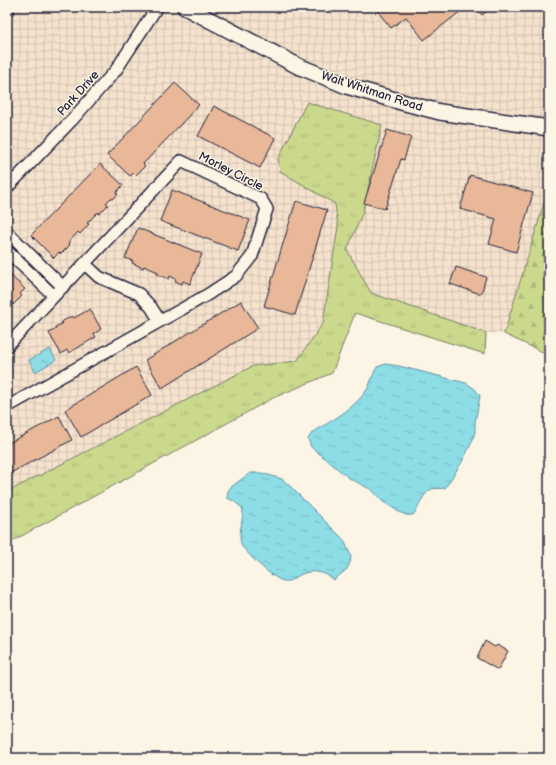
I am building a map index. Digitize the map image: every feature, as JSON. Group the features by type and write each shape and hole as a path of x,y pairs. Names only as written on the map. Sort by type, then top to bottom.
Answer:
{"main road":[{"name":"Walt Whitman Road","path":"185,7 298,66 347,86 440,112 549,128"}],"street":[{"name":"Park Drive","path":"7,188 72,120 116,70 157,7"},
{"name":"Morley Circle","path":"7,346 181,161 261,200 267,209 252,256 236,276 207,295 7,407"},
{"path":"7,232 63,287"},
{"path":"7,251 54,296"},
{"path":"85,264 99,277 139,294 151,307 160,321"}],"path":[{"path":"7,19 19,7"}],"shaded area":[{"path":"7,7 549,7 549,355 504,334 487,333 485,354 355,313 332,373 273,398 7,539"}],"green space":[{"path":"307,102 382,125 363,212 347,250 371,293 486,333 485,354 355,313 332,373 273,398 7,544 7,492 253,366 297,361 323,323 338,226 335,204 280,171 278,159"},
{"path":"549,187 549,355 504,334"}],"water":[{"path":"50,349 56,360 35,372 29,360"},
{"path":"386,364 466,383 475,389 480,396 475,422 475,432 472,442 462,462 445,488 432,489 426,493 413,515 406,515 399,512 382,501 372,490 349,478 311,447 308,439 312,433 343,414 357,402 368,388 377,367"},
{"path":"250,473 262,473 282,479 292,488 344,540 351,556 347,569 334,580 321,573 307,572 290,581 284,581 268,572 255,560 242,546 240,538 243,509 234,501 227,498 228,491 231,487"}],"building":[{"path":"374,7 466,7 424,40 406,17 391,28"},
{"path":"475,7 492,7 482,15"},
{"path":"175,83 199,105 143,164 145,166 136,175 134,173 130,176 107,155"},
{"path":"214,106 275,138 260,168 198,136"},
{"path":"387,130 411,137 404,160 401,159 385,209 364,203"},
{"path":"100,164 123,185 116,193 118,194 106,203 108,205 87,223 89,224 80,234 78,232 68,243 70,245 61,254 59,252 54,258 31,235"},
{"path":"470,175 533,193 516,252 489,244 496,219 460,209"},
{"path":"172,190 250,220 238,251 160,221"},
{"path":"296,201 327,210 295,315 264,306"},
{"path":"138,228 202,254 190,284 183,281 182,284 175,281 176,279 170,276 169,279 157,274 158,272 144,266 143,268 132,263 133,261 125,258"},
{"path":"456,267 486,277 481,294 450,284"},
{"path":"7,272 25,289 20,294 22,296 13,305 12,303 7,308"},
{"path":"241,301 258,328 162,388 145,360"},
{"path":"90,309 101,329 94,334 96,337 69,353 67,350 61,354 49,333 56,329 55,327 62,324 61,322 72,316 74,318"},
{"path":"136,367 152,395 81,437 65,410"},
{"path":"59,416 72,440 7,475 7,444"},
{"path":"485,641 495,647 497,645 508,651 498,670 477,658"}]}
